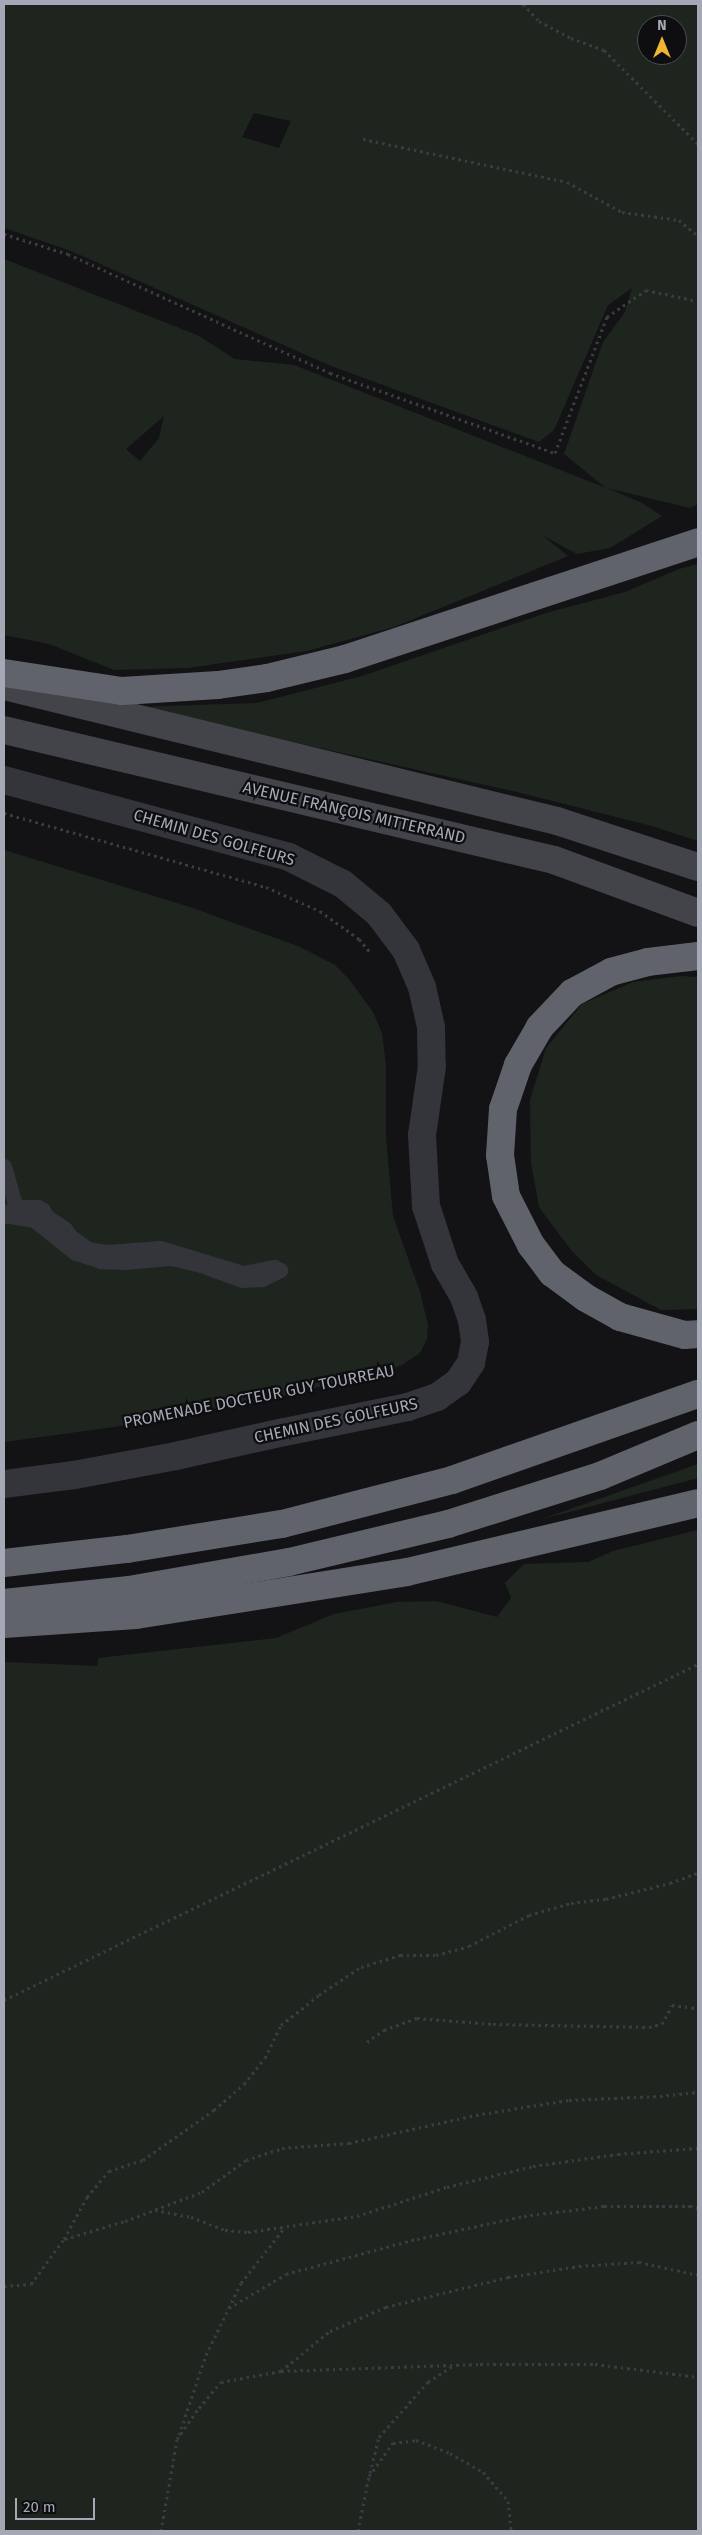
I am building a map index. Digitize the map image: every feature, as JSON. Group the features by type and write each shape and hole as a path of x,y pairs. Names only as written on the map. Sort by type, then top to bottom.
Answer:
{"highway":[{"path":"4,673 122,692 218,685 267,678 345,659 698,542"},
{"path":"698,956 648,962 611,972 572,992 540,1027 518,1065 503,1108 500,1155 506,1196 531,1245 552,1273 586,1298 620,1317 685,1335 698,1334"},
{"path":"4,1563 127,1549 282,1524 452,1480 698,1394"},
{"path":"4,1603 129,1590 289,1562 429,1528 600,1476 698,1436"},
{"path":"4,1624 136,1615 407,1572 698,1503"}],"main road":[{"path":"4,686 557,821 698,867"},
{"name":"AVENUE FRANÇOIS MITTERRAND","path":"4,730 554,860 698,914"}],"street":[{"name":"CHEMIN DES GOLFEURS","path":"4,780 289,857 343,884 379,914 406,950 422,987 430,1027 432,1066 422,1135 426,1206 445,1264 464,1297 472,1320 475,1342 471,1363 458,1382 437,1397 408,1407 176,1456 74,1475 4,1484"}],"lane":[{"path":"4,1166 16,1204 20,1207 38,1207 43,1210 46,1216 65,1228 70,1236 88,1249 108,1252 160,1248 243,1273 274,1267 280,1270 262,1279 242,1280 201,1265 170,1258 125,1262 102,1261 74,1252 34,1220 8,1216 4,1211"}],"path":[{"path":"523,4 539,21 571,38 604,50 698,144"},
{"path":"363,139 567,182 622,212 680,220 698,236"},
{"path":"4,234 68,254 330,372 555,453 608,317 646,290 698,301"},
{"path":"4,813 266,887 320,911 359,939 376,958"},
{"path":"4,2000 698,1664"},
{"path":"4,2286 31,2284 64,2239 87,2197 109,2171 142,2160 214,2110 244,2084 265,2058 281,2025 319,1995 361,1967 400,1955 436,1955 469,1946 529,1915 571,1902 606,1899 670,1883 698,1873"},
{"path":"367,2042 384,2030 417,2018 493,2024 650,2026 662,2024 672,2005 698,2008"},
{"path":"64,2239 125,2221 202,2192 246,2160 282,2148 349,2143 476,2115 569,2100 660,2096 698,2092"},
{"path":"154,2210 191,2217 225,2230 248,2232 357,2216 447,2187 532,2166 618,2154 698,2148"},
{"path":"229,2308 286,2274 417,2239 514,2218 604,2206 690,2206 698,2208"},
{"path":"161,2531 177,2439 206,2355 241,2282 286,2226"},
{"path":"281,2371 330,2331 386,2307 508,2277 580,2266 639,2262 698,2275"},
{"path":"177,2439 198,2408 221,2382 281,2371 454,2365 595,2364 698,2377"},
{"path":"358,2531 379,2437 428,2382 454,2365"},
{"path":"369,2476 393,2443 416,2440 450,2453 483,2472 508,2501 511,2531"}],"shaded area":[{"path":"4,4 698,4 698,504 690,508 607,488 640,502 662,516 610,548 577,554 542,535 568,556 394,627 307,651 188,668 114,670 49,644 4,635 4,259 197,335 235,359 294,365 606,488 564,454 603,342 625,312 632,288 608,305 554,430 539,442 331,366 71,251 4,228","holes":["254,113 291,121 279,148 242,137","164,416 159,438 140,461 126,449"]},
{"path":"698,564 698,841 652,826 521,793 136,707 257,703 362,676 546,613 625,592 679,569"},
{"path":"4,850 190,907 300,947 335,965 349,979 373,1012 382,1033 386,1066 386,1137 393,1216 420,1292 428,1325 427,1339 420,1353 402,1365 378,1373 276,1397 114,1427 4,1442"},
{"path":"681,976 698,977 698,1309 661,1310 596,1275 571,1250 539,1207 531,1163 530,1100 546,1048 582,1004 633,982"},
{"path":"698,1464 698,1478 539,1520"},
{"path":"698,1530 698,2531 4,2531 4,1662 97,1666 98,1658 276,1638 334,1614 397,1602 436,1601 497,1617 511,1598 505,1583 524,1564 588,1562 613,1551"}]}
